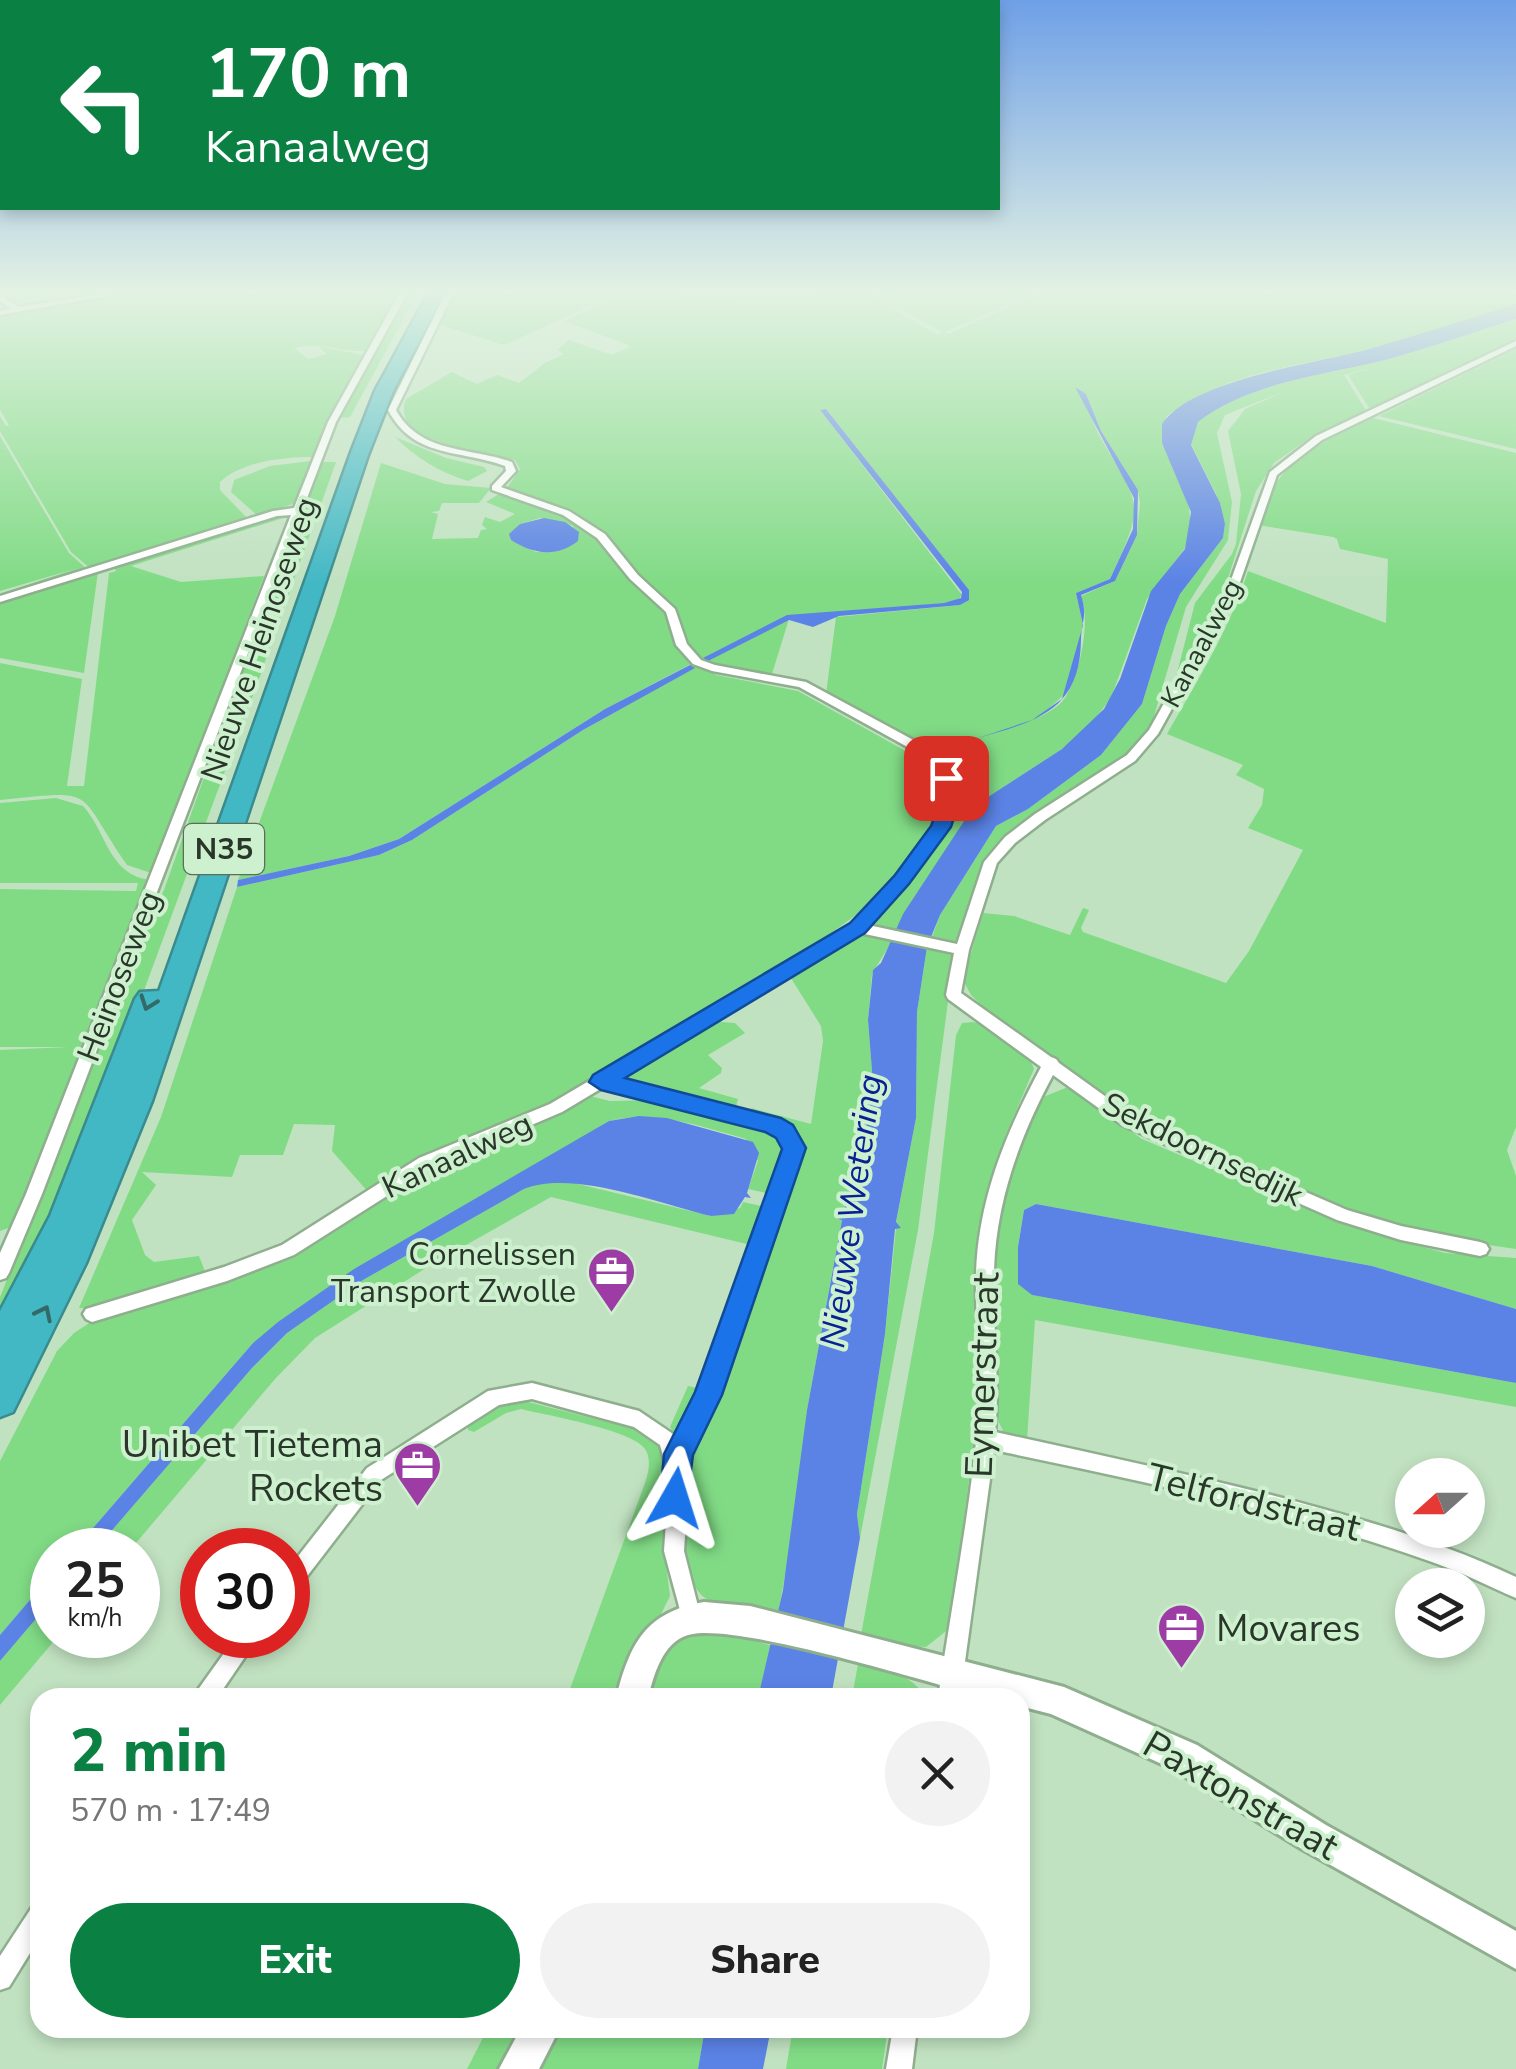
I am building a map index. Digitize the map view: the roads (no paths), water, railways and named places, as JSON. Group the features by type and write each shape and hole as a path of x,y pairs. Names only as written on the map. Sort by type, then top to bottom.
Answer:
{"highway":[{"name":"Nieuwe Heinoseweg","path":"0,1347 66,1217 106,1121 347,449 373,391"},
{"name":"Nieuwe Heinoseweg","path":"0,1400 69,1263 110,1168 358,455 385,391"}],"street":[{"name":"Heinoseweg","path":"0,1273 347,391"},
{"name":"Kanaalweg","path":"92,1314 227,1274 288,1250 425,1162 539,1117 865,929 944,820 948,794 940,765 920,748 802,684 697,662 682,645 666,605 634,577 591,528 566,513 495,488 511,472 509,464 432,446 402,429 392,410 402,391"},
{"name":"Kanaalweg","path":"955,989 954,948 992,862 999,851 1040,817 1130,758 1154,731 1232,591 1264,493 1278,469 1319,438 1417,391"},
{"path":"0,599 276,513 298,510"},
{"path":"865,929 954,948"},
{"name":"Sekdoornsedijk","path":"955,989 1128,1120 1325,1208 1400,1233 1480,1249"},
{"name":"Eymerstraat","path":"951,1684 985,1439 990,1328 984,1272 997,1177 1050,1063"},
{"path":"601,1082 772,1124 785,1132 794,1148 708,1395 684,1439 677,1462 674,1551 691,1618 669,1626 653,1642 643,1656 635,1688"},
{"path":"310,1557 374,1474 506,1393 532,1391 639,1420 668,1440 677,1462"},
{"name":"Telfordstraat","path":"985,1439 1177,1480 1374,1532 1467,1563 1516,1588"},
{"name":"Paxtonstraat","path":"691,1618 718,1616 750,1622 865,1651 951,1684 980,1688"},
{"path":"210,1688 233,1658"},
{"name":"Paxtonstraat","path":"1030,1695 1053,1698 1186,1758 1314,1837 1516,1951"},
{"path":"0,1978 30,1931"},
{"path":"518,2069 535,2038"},
{"path":"899,2069 903,2038"}],"water":[{"path":"1077,391 1086,394 1101,431 1138,490 1137,535 1115,581 1081,595 1083,624 1076,593 1110,579 1133,529 1134,498"},
{"name":"Nieuwe Wetering","path":"1211,391 1258,391 1198,422 1191,445 1220,503 1225,524 1223,538 1180,594 1142,704 1101,755 1028,809 996,826 940,915 927,947 917,1012 916,1118 896,1222 901,1228 895,1229 885,1334 857,1514 860,1538 833,1688 760,1688 783,1590 807,1410 842,1220 836,1218 843,1214 869,1116 872,1071 868,1020 873,970 881,963 903,914 974,806 1062,749 1104,709 1120,679 1151,591 1185,549 1191,512 1162,443 1162,424 1177,408"},
{"path":"826,409 969,590 969,600 960,605 839,616 813,627 789,620 708,661 703,658 787,615 944,603 961,598 962,592 820,410"},
{"path":"544,518 565,522 579,532 578,541 561,550 544,552 511,540 509,534 520,524"},
{"path":"1082,629 1078,665 1062,699"},
{"path":"690,665 695,668 583,730 412,840 379,855 237,887 238,880 349,856 399,839 605,709"},
{"path":"1062,699 1033,720 972,740 1032,720"},
{"path":"639,1116 667,1118 753,1142 759,1153 747,1193 751,1198 745,1197 734,1214 711,1216 591,1186 566,1183 524,1189 363,1280 287,1333 114,1528 93,1528 253,1343 278,1322 354,1269 609,1121"},
{"path":"1036,1204 1372,1266 1516,1309 1516,1383 1032,1295 1018,1284 1018,1247 1024,1210"},
{"path":"30,1600 30,1626 0,1661 0,1635"},
{"path":"703,2038 769,2038 763,2069 698,2069"}],"place":[{"name":"Cornelissen Transport Zwolle","path":"611,1314"},
{"name":"Unibet Tietema Rockets","path":"418,1508"},
{"name":"Movares","path":"1181,1670"}]}
